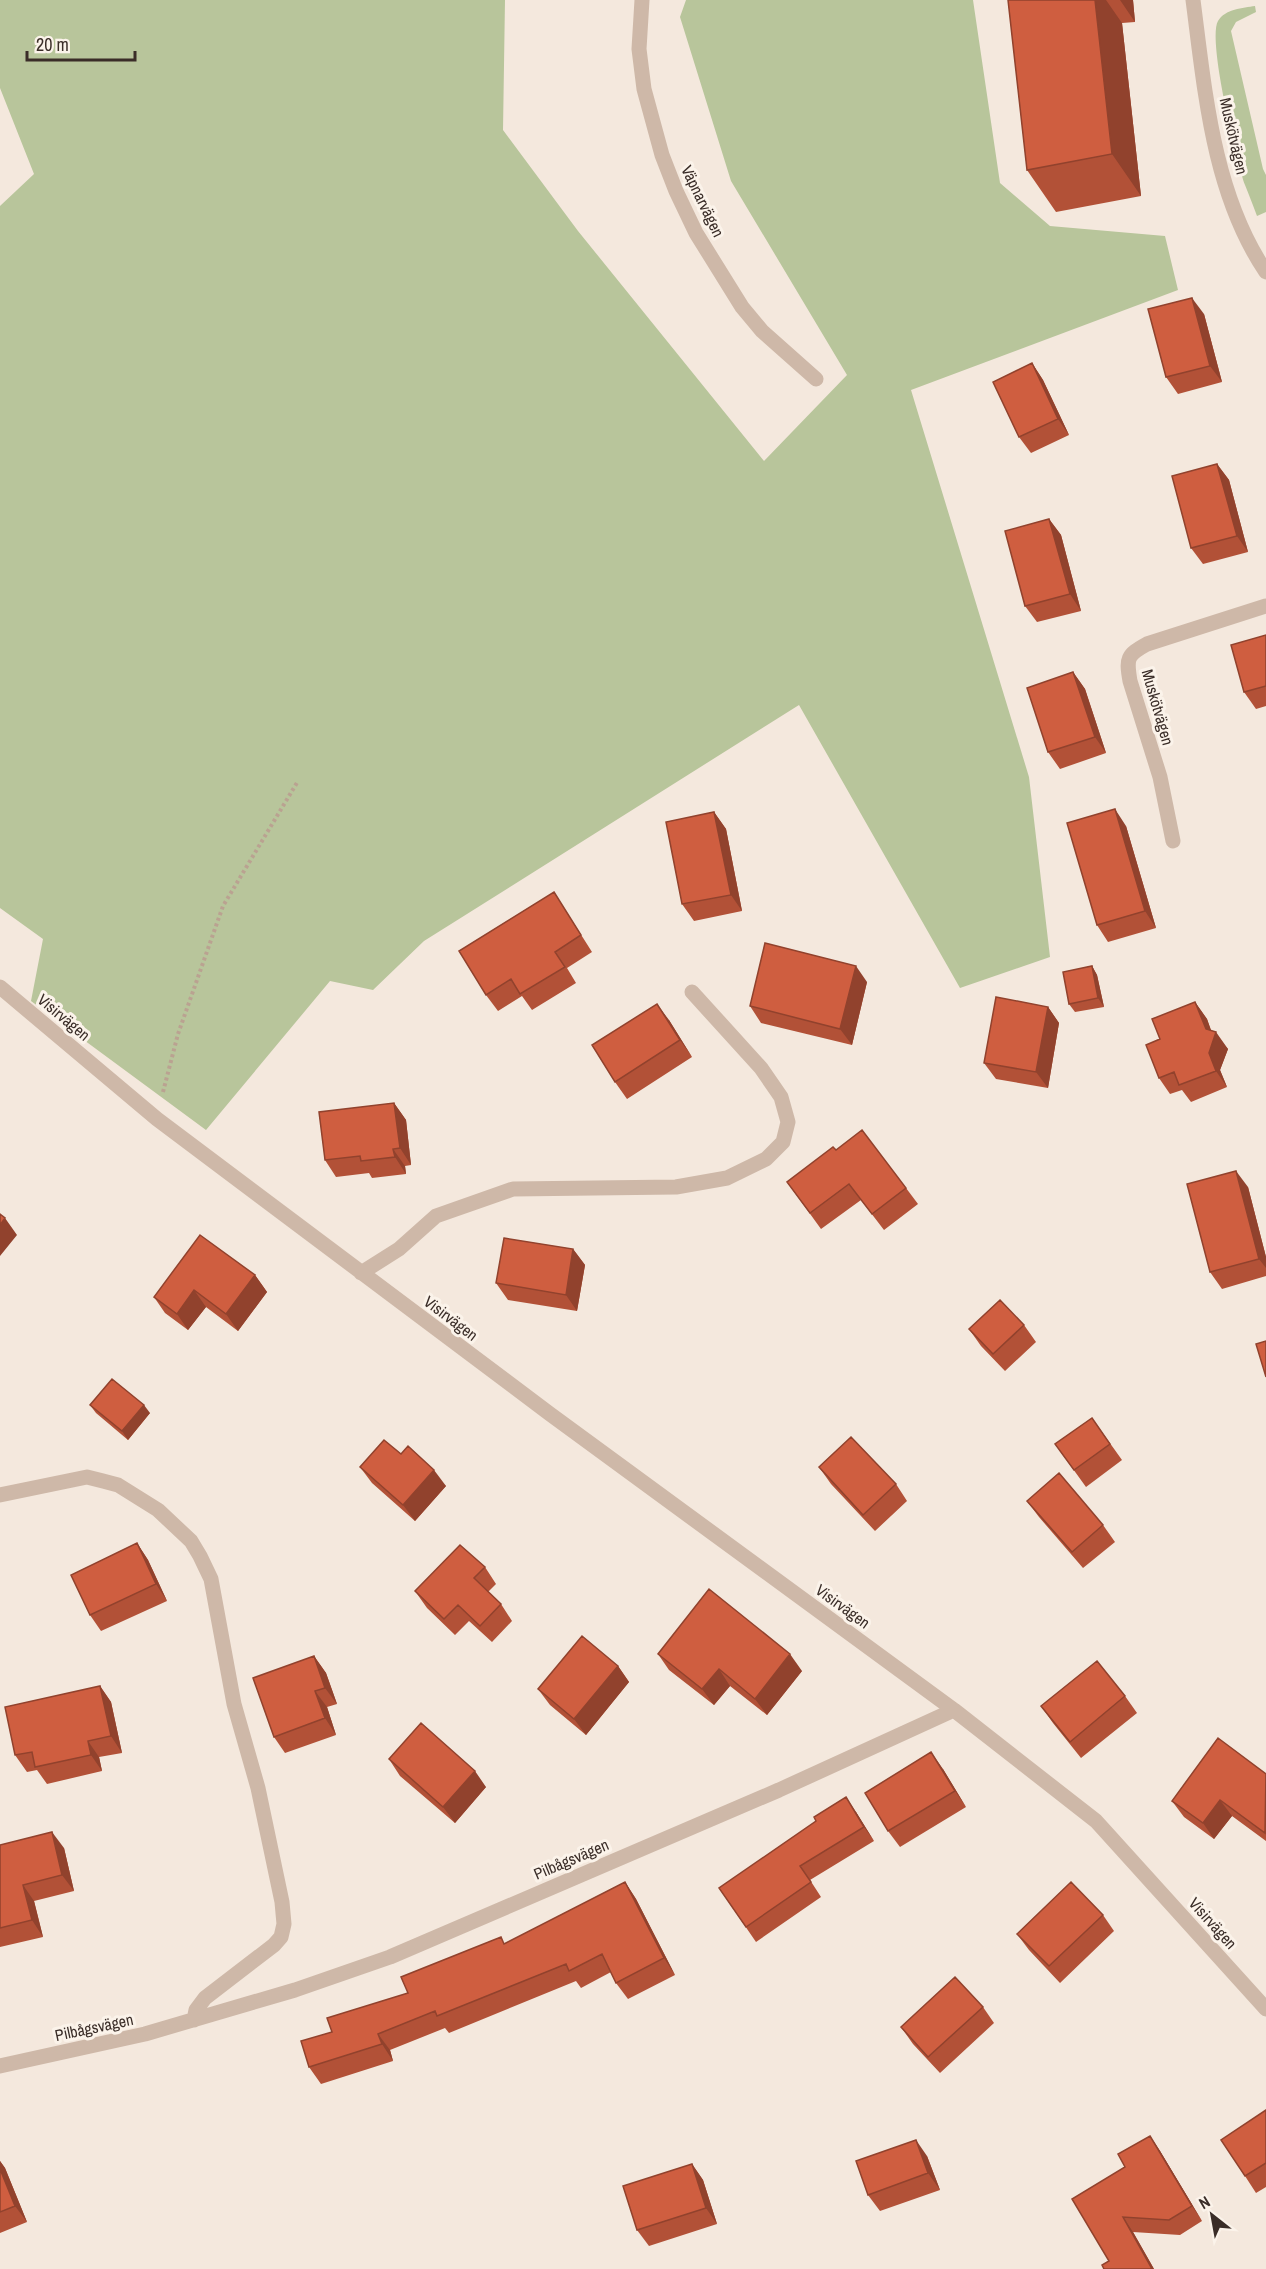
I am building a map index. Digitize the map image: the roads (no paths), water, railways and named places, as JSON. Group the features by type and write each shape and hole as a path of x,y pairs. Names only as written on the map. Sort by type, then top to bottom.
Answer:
{"street":[{"name":"Väpnarvägen","path":"642,0 639,49 644,89 662,155 676,191 696,233 742,307 762,331 816,379"},
{"name":"Muskötvägen","path":"1193,0 1204,87 1228,194 1235,215 1266,272"},
{"name":"Muskötvägen","path":"1173,841 1160,777 1130,681 1129,656 1147,644 1266,606"},
{"name":"Visirvägen","path":"0,987 157,1119 954,1710 1096,1821 1266,2009"},
{"path":"362,1273 399,1249 436,1216 513,1189 676,1187 727,1178 766,1159 783,1142 788,1122 781,1097 761,1068 692,992"},
{"path":"0,1495 87,1477 118,1485 158,1510 191,1541 211,1580 234,1704 263,1808 285,1924 281,1937 274,1945 205,1998 196,2010 194,2020"},
{"name":"Pilbågsvägen","path":"0,2066 145,2034 295,1990 390,1957 779,1790 954,1710"}]}
